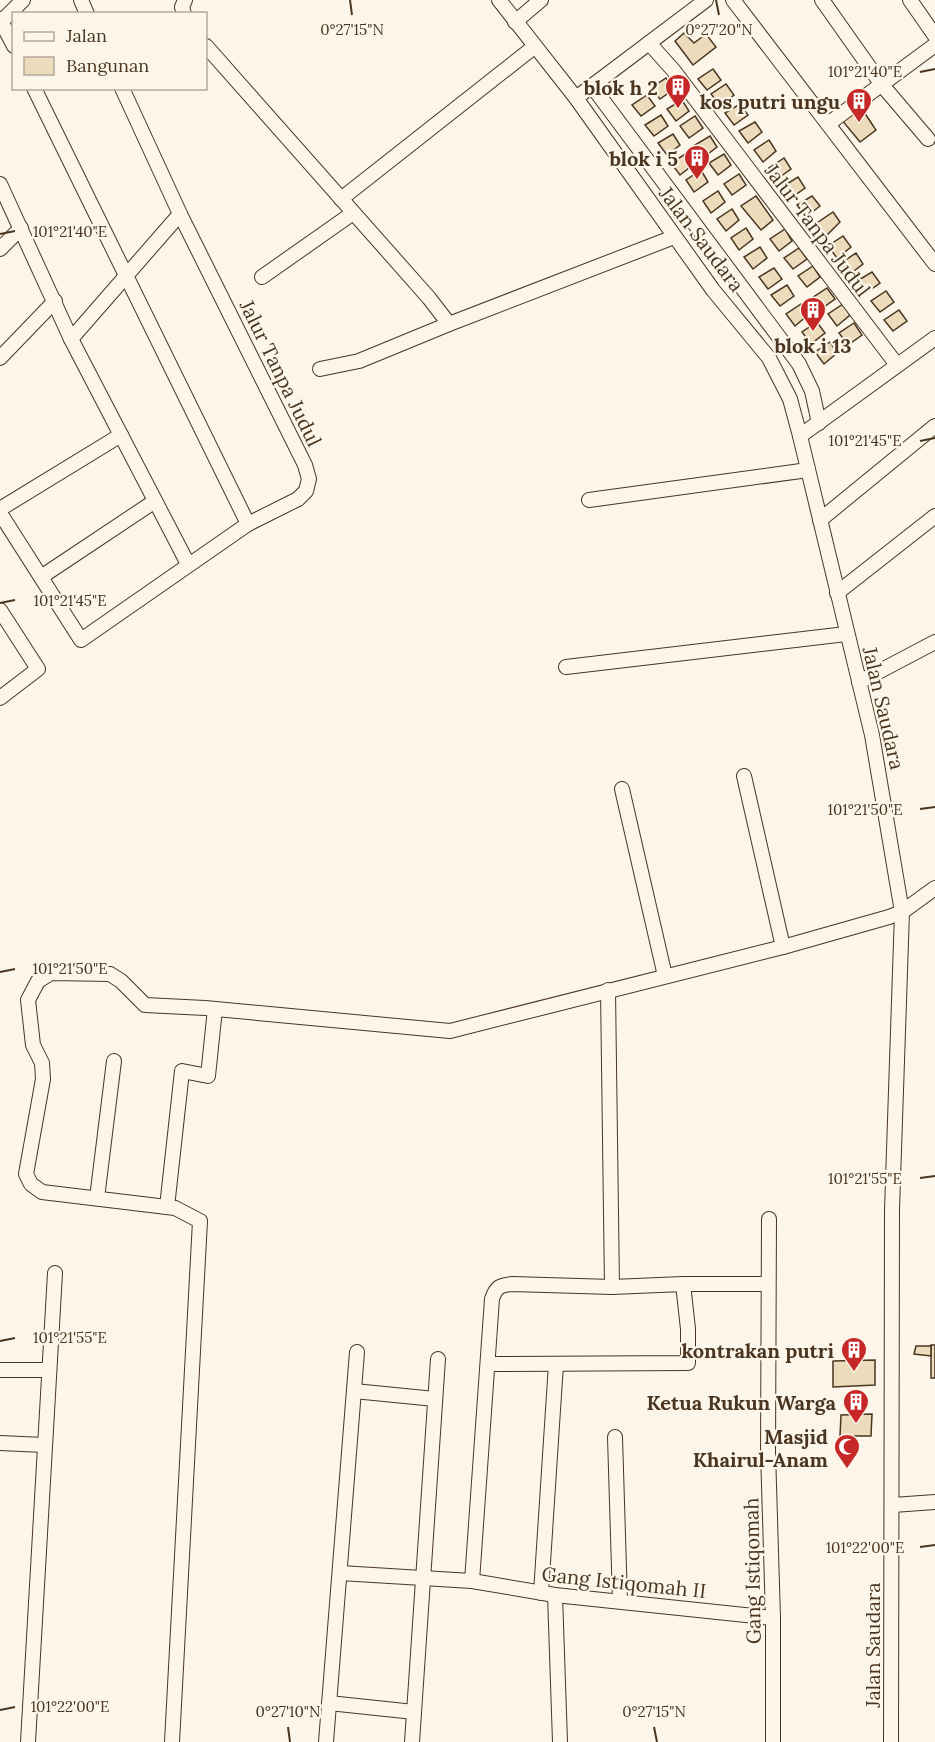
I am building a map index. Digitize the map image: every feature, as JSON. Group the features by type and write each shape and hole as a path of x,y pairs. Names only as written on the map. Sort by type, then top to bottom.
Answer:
{"street":[{"path":"12,42 0,21 23,0"},
{"name":"Jalan Saudara","path":"499,0 576,98 713,290 769,358 790,399 874,746 902,912 892,1210 891,1742"},
{"path":"515,21 541,0"},
{"path":"576,98 706,0"},
{"path":"733,0 935,264"},
{"path":"822,0 882,85 928,139"},
{"path":"910,0 935,36"},
{"name":"Jalur Tanpa Judul","path":"649,43 674,71 897,365"},
{"path":"828,124 935,45"},
{"path":"207,47 429,298 449,324"},
{"path":"340,199 534,47"},
{"path":"592,86 799,364 812,391 819,423"},
{"path":"35,90 248,524"},
{"name":"Jalur Tanpa Judul","path":"121,435 0,511 81,640 248,524 298,499 306,491 309,479 305,465 180,214 123,90"},
{"path":"0,184 71,339 188,564"},
{"path":"262,277 353,213"},
{"path":"71,339 180,214"},
{"path":"0,249 21,228"},
{"path":"320,369 359,361 674,237"},
{"path":"713,290 732,274"},
{"path":"0,358 55,301"},
{"path":"800,436 883,378 935,338"},
{"path":"820,520 935,426"},
{"path":"589,500 808,470"},
{"path":"41,577 155,501"},
{"path":"837,593 935,516"},
{"path":"0,610 38,669 0,698"},
{"path":"566,667 846,634"},
{"path":"859,682 935,642"},
{"path":"744,776 783,948"},
{"path":"622,789 665,976"},
{"path":"172,1742 200,1221 192,1215 167,1207 42,1192 31,1184 26,1174 43,1079 42,1063 33,1045 28,1000 38,981 51,973 110,974 122,981 145,1005 215,1009 450,1031 783,948 902,912 935,888"},
{"path":"608,990 612,1287"},
{"path":"167,1207 182,1071 208,1076 215,1009"},
{"path":"97,1198 114,1060"},
{"name":"Gang Istiqomah","path":"769,1220 768,1452 773,1618 773,1742"},
{"path":"28,1742 55,1273"},
{"path":"488,1364 688,1363 688,1329 683,1284"},
{"path":"472,1581 492,1299 495,1290 500,1285 612,1287 768,1284"},
{"path":"326,1742 357,1352"},
{"path":"412,1742 438,1359"},
{"path":"556,1364 548,1594 561,1742"},
{"path":"0,1370 49,1370"},
{"path":"354,1391 435,1399"},
{"path":"615,1437 620,1601"},
{"path":"0,1443 44,1445"},
{"path":"893,1505 935,1502"},
{"name":"Gang Istiqomah II","path":"340,1573 472,1581 548,1594 773,1618"},
{"path":"329,1702 414,1712"}],"building":[{"path":"684,33 694,43 706,34 716,47 693,65 675,41"},
{"path":"713,69 721,80 707,90 698,79"},
{"path":"666,78 674,89 660,99 651,88"},
{"path":"726,84 734,95 720,106 711,94"},
{"path":"647,95 655,106 641,116 632,105"},
{"name":"blok h 2","path":"682,100 689,111 676,121 667,109"},
{"path":"740,104 748,115 734,125 725,113"},
{"name":"kos putri ungu","path":"860,106 876,130 860,142 841,119"},
{"path":"661,115 668,126 654,136 645,125"},
{"path":"695,116 703,128 689,138 680,126"},
{"path":"755,122 762,132 748,143 739,131"},
{"path":"673,134 680,145 667,155 658,143"},
{"path":"710,136 717,147 704,157 695,145"},
{"path":"769,140 776,151 763,162 754,150"},
{"path":"687,153 694,164 680,175 671,163"},
{"path":"724,154 731,165 718,175 709,163"},
{"path":"784,158 791,169 777,179 769,168"},
{"name":"blok i 5","path":"701,170 708,182 694,192 686,180"},
{"path":"739,174 746,185 732,195 724,184"},
{"path":"798,177 805,188 791,198 782,187"},
{"path":"718,191 725,202 711,213 703,201"},
{"path":"756,196 773,220 761,230 741,206"},
{"path":"812,196 820,206 806,217 797,205"},
{"path":"732,209 739,220 726,231 717,219"},
{"path":"833,212 840,222 824,238 814,225"},
{"path":"746,228 753,239 739,250 731,238"},
{"path":"785,229 792,241 779,251 770,239"},
{"path":"843,236 851,247 837,258 828,246"},
{"path":"760,247 767,258 753,269 744,257"},
{"path":"799,248 807,259 793,269 784,258"},
{"path":"856,253 863,264 850,274 841,263"},
{"path":"813,266 820,277 807,287 798,276"},
{"path":"774,268 782,279 768,289 759,277"},
{"path":"872,272 880,283 866,293 857,281"},
{"path":"787,285 794,296 780,306 771,295"},
{"path":"827,288 835,299 821,309 812,298"},
{"path":"886,291 894,302 880,312 871,301"},
{"path":"801,304 808,315 795,326 786,314"},
{"path":"843,304 850,315 837,326 828,314"},
{"path":"899,310 907,321 893,331 884,320"},
{"name":"blok i 13","path":"817,322 825,333 811,344 802,332"},
{"path":"854,323 862,335 848,345 839,333"},
{"path":"830,342 837,353 824,364 815,352"},
{"path":"931,1345 935,1345 935,1378 931,1378"},
{"path":"916,1346 931,1346 931,1356 914,1354"},
{"name":"kontrakan putri","path":"875,1360 875,1385 833,1387 833,1361"},
{"name":"Ketua Rukun Warga","path":"872,1414 871,1436 840,1436 841,1415"}],"place":[{"name":"blok h 2","path":"678,110"},
{"name":"kos putri ungu","path":"859,124"},
{"name":"blok i 5","path":"697,181"},
{"name":"blok i 13","path":"813,333"},
{"name":"kontrakan putri","path":"854,1373"},
{"name":"Ketua Rukun Warga","path":"856,1425"},
{"name":"Masjid Khairul-Anam","path":"847,1470"}]}
